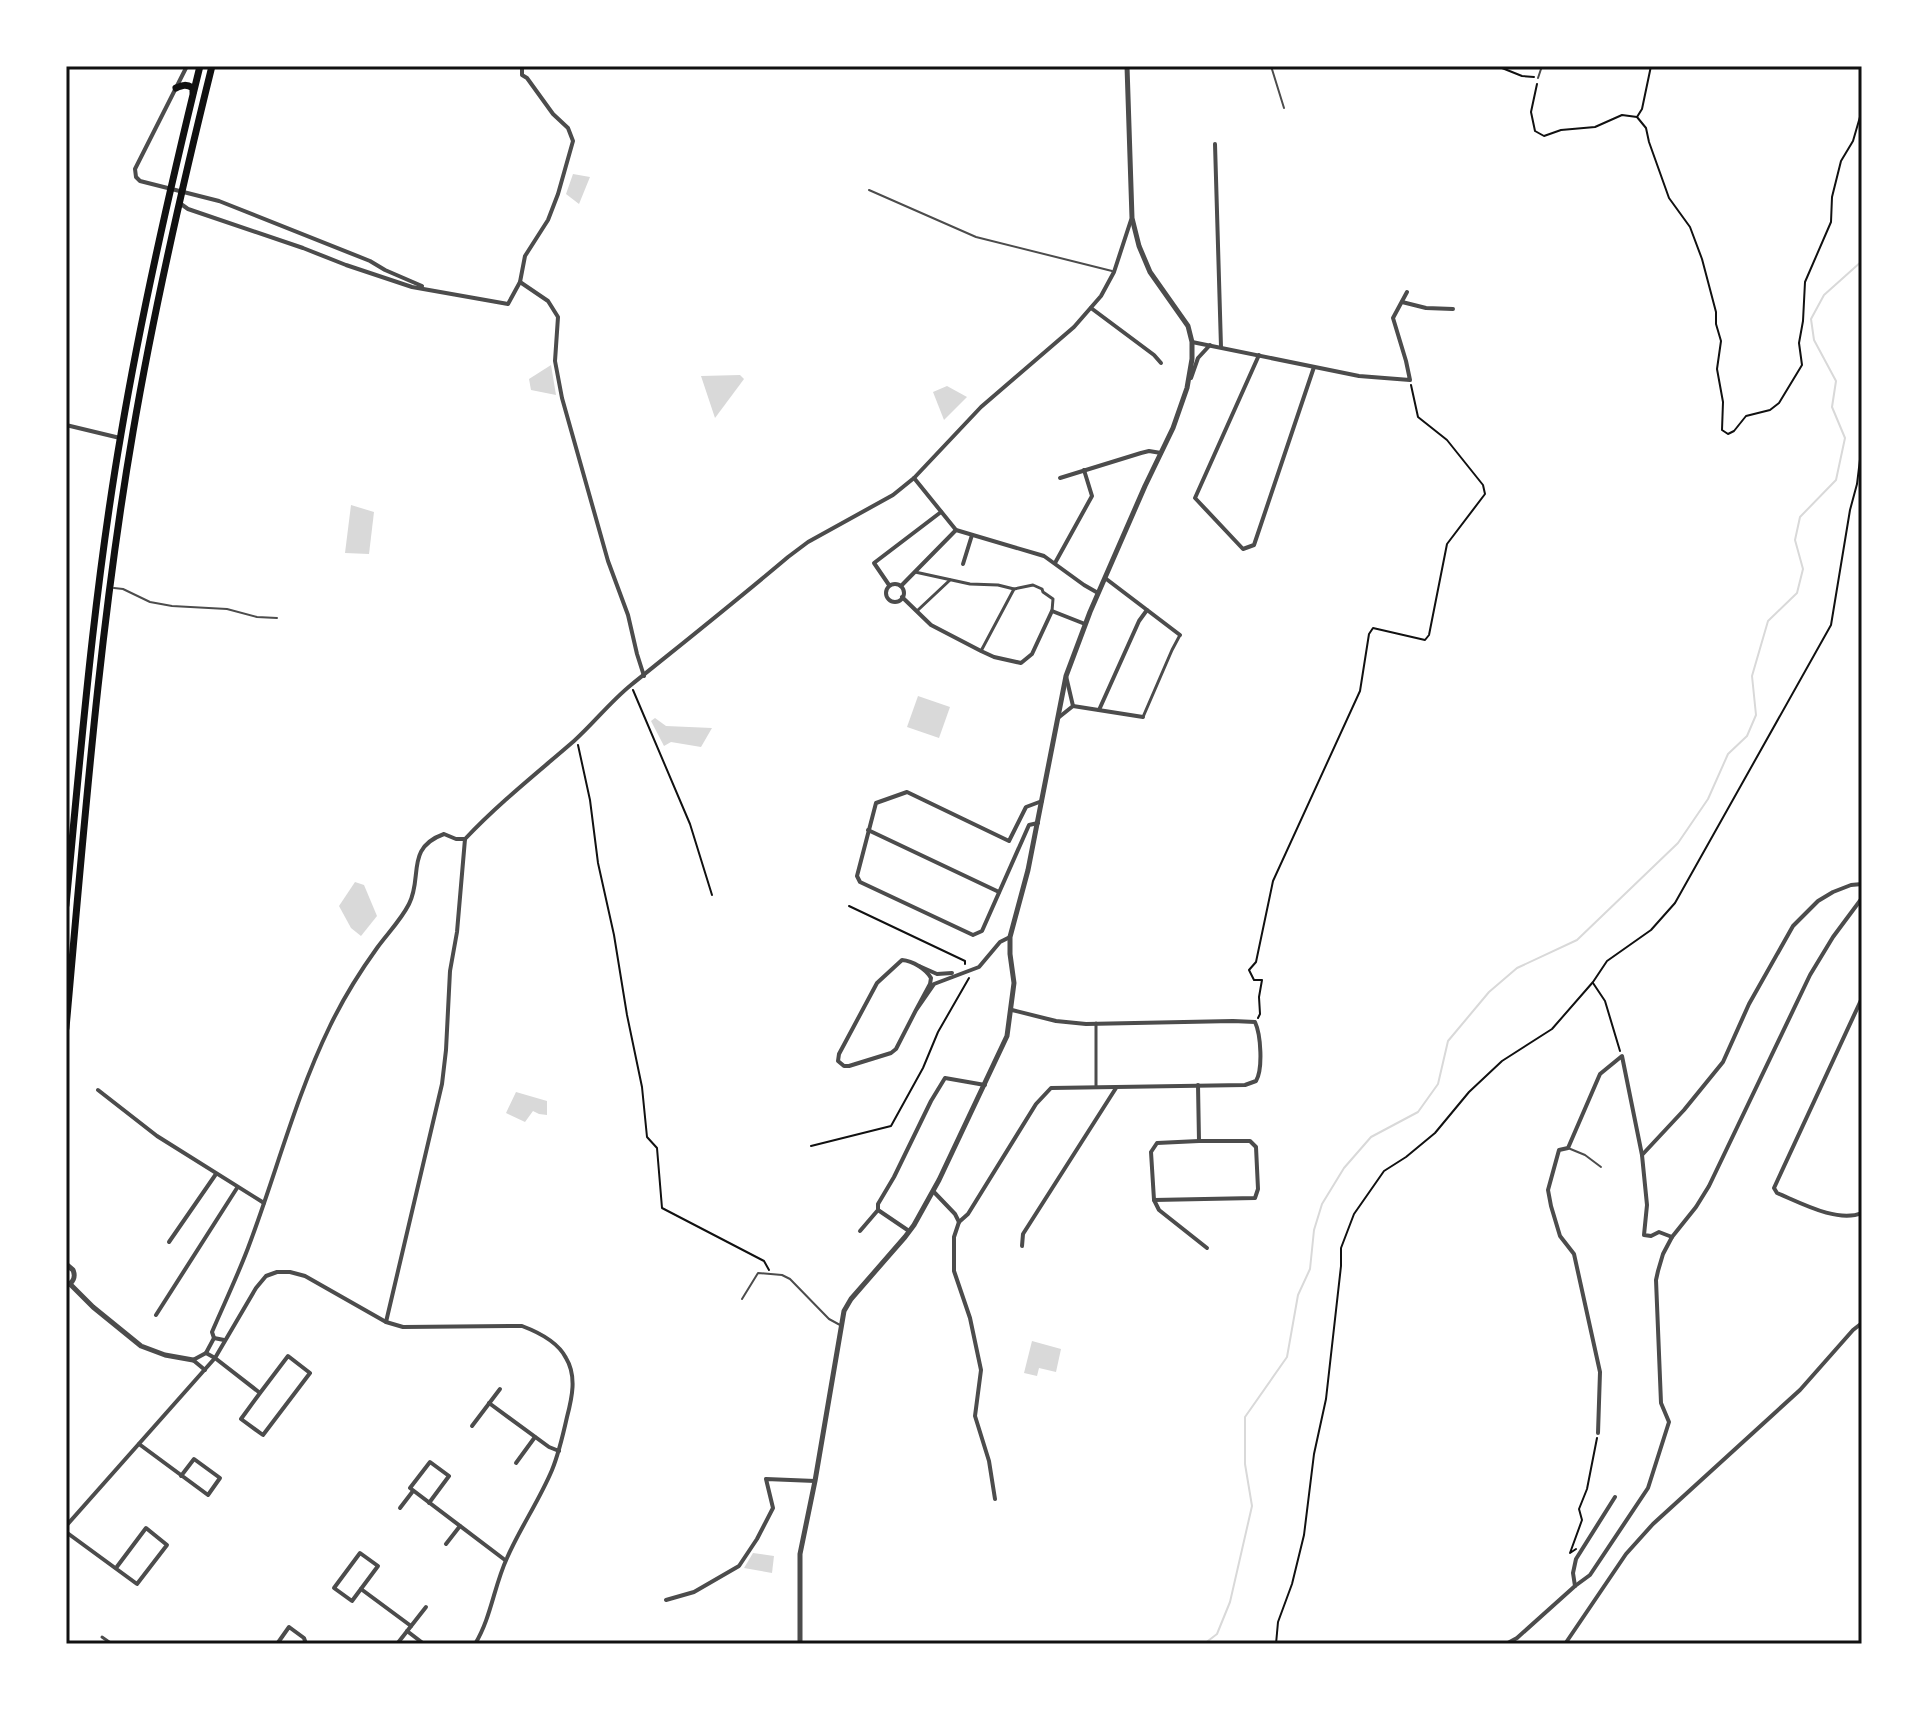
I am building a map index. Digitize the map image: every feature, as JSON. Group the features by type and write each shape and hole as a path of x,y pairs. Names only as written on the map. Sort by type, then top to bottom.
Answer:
{"main road":[{"path":"66,905 69,841 84,703 120,438 168,198 200,66"},
{"path":"66,1028 93,729 132,436 178,201 212,66"},
{"path":"176,88 188,86 193,88 193,94"}],"street":[{"path":"187,66 135,169 140,181 209,198 370,261 431,290"},
{"path":"178,201 188,209 412,287 508,304 520,282 525,256 548,220 573,141 568,128 522,75 522,66"},
{"path":"1127,66 1132,218 1150,272 1188,326 1192,359 1187,388"},
{"path":"1215,144 1221,347"},
{"path":"386,1322 442,1084 450,971 457,932 465,839 485,817 576,739 631,685 808,542 893,495 914,478 981,407 1074,327 1091,308 1114,272 1132,218"},
{"path":"520,282 548,301 558,317 555,361 562,398 644,676"},
{"path":"1192,342 1359,376 1410,380 1393,318 1407,292"},
{"path":"1402,302 1426,308 1453,309"},
{"path":"1091,308 1161,363"},
{"path":"800,1644 800,1554 844,1311 909,1232 933,1191 1007,1036 1014,983 1010,937 1038,823 1066,676 1098,593 1173,428 1198,358 1210,345"},
{"path":"1259,355 1195,498 1243,549 1254,545 1314,367"},
{"path":"66,425 120,438"},
{"path":"1060,478 1149,451 1161,453"},
{"path":"1055,563 1092,496 1084,470"},
{"path":"914,478 956,530 1044,556 1098,593"},
{"path":"889,585 874,563 941,512"},
{"path":"901,586 956,530"},
{"path":"963,564 972,535"},
{"path":"902,597 931,625 994,657 1021,663 1032,654 1052,611 1053,599 1033,585 1014,589 970,584 915,572"},
{"path":"1058,718 1073,706 1143,717 1180,635 1105,578"},
{"path":"916,612 950,580"},
{"path":"889,585 901,586 904,591 897,601 887,597 889,585"},
{"path":"981,651 1014,589"},
{"path":"1099,710 1139,621 1147,610"},
{"path":"1052,611 1085,624"},
{"path":"1066,676 1073,706"},
{"path":"1019,846 907,792 876,803 857,876 860,882 952,926 973,935 978,934 1029,825 1038,823"},
{"path":"1009,841 1026,807 1042,801"},
{"path":"868,830 999,892"},
{"path":"193,1360 206,1353 214,1338 212,1332 248,1249 310,1068 345,997 408,906 420,852 434,837 444,834 465,839"},
{"path":"1642,1155 1723,1062 1749,1004 1793,926 1818,901 1851,885 1862,884"},
{"path":"1506,1644 1590,1575 1648,1488 1669,1422 1661,1403 1656,1280 1663,1254 1709,1186 1810,975 1862,898"},
{"path":"916,1010 937,981 979,967 1000,942 1010,937"},
{"path":"917,965 927,972 931,978 930,984 896,1049 844,1066 838,1061 839,1054 877,983 900,961 905,959 944,975 967,971"},
{"path":"1862,998 1774,1188 1777,1193 1839,1216 1862,1213"},
{"path":"995,1499 989,1461 975,1416 981,1370 970,1318 954,1271 954,1237 959,1222 968,1214 1036,1104 1051,1088 1245,1085 1256,1081 1260,1075 1260,1032 1255,1022 1096,1023 1056,1021 1012,1010"},
{"path":"1096,1023 1096,1087"},
{"path":"1598,1433 1600,1372 1574,1254 1560,1236 1548,1190 1559,1150 1568,1148 1600,1074 1622,1056 1642,1155 1647,1205 1644,1235 1659,1232 1672,1237"},
{"path":"860,1231 878,1210 878,1204 945,1078 985,1085"},
{"path":"1198,1085 1199,1141"},
{"path":"1022,1246 1023,1234 1117,1086"},
{"path":"98,1090 157,1136 264,1203"},
{"path":"1154,1200 1255,1198 1258,1189 1256,1147 1250,1141 1157,1143 1151,1152 1154,1200 1159,1210 1207,1248"},
{"path":"169,1242 216,1174"},
{"path":"156,1315 237,1188"},
{"path":"933,1191 959,1222"},
{"path":"878,1210 909,1232"},
{"path":"66,1264 74,1272 68,1285 141,1346 165,1355 193,1360 205,1370"},
{"path":"66,1526 215,1358 266,1276 277,1272 305,1276 386,1322 403,1327 522,1326 552,1342 566,1357 573,1376 571,1401 551,1473 506,1560 475,1644"},
{"path":"1565,1644 1626,1554 1653,1524 1800,1390 1862,1323"},
{"path":"214,1338 225,1340"},
{"path":"206,1353 260,1393"},
{"path":"288,1356 310,1373 263,1435 241,1419 260,1393 288,1356"},
{"path":"472,1426 500,1389"},
{"path":"489,1403 559,1451"},
{"path":"516,1463 535,1437"},
{"path":"139,1444 181,1476 208,1495 220,1478 194,1459 181,1476"},
{"path":"429,1503 449,1476 430,1462 410,1488 429,1503 506,1560"},
{"path":"666,1600 694,1592 739,1566 773,1508 766,1479 815,1481"},
{"path":"400,1508 413,1491"},
{"path":"1575,1586 1573,1573 1576,1559 1615,1497"},
{"path":"446,1544 460,1526"},
{"path":"66,1532 137,1584 167,1545 146,1528 116,1568"},
{"path":"360,1553 378,1566 361,1589 352,1601 334,1588 360,1553"},
{"path":"361,1589 424,1644"},
{"path":"397,1644 426,1607"},
{"path":"277,1644 289,1627 304,1638 306,1644"},
{"path":"102,1637 112,1644"}],"lane":[{"path":"1271,66 1284,108"},
{"path":"1538,78 1542,66"},
{"path":"869,190 976,237 1114,272"},
{"path":"110,588 123,589 161,604 227,609 257,617 277,618"},
{"path":"1568,1148 1585,1155 1601,1167"},
{"path":"742,1299 758,1273 782,1275 790,1279 829,1319 841,1326"}],"path":[{"path":"1497,66 1522,76 1538,78 1531,112 1535,131 1544,136 1561,130 1595,127 1622,115 1637,117 1646,128 1669,198 1690,227 1702,259 1721,341 1717,369 1723,402 1722,430 1728,434 1746,416 1770,410 1779,403 1802,365 1799,343 1805,282 1831,222 1832,197 1841,161 1853,141 1862,110"},
{"path":"1637,117 1642,109 1651,66"},
{"path":"1255,1022 1260,1014 1262,980 1254,980 1249,970 1256,962 1273,881 1360,691 1369,634 1373,628 1425,640 1429,635 1447,544 1485,494 1483,485 1447,440 1418,417 1410,380"},
{"path":"1276,1644 1278,1622 1292,1584 1304,1535 1314,1454 1326,1399 1341,1248 1354,1214 1384,1171 1435,1133 1469,1092 1502,1061 1552,1029 1607,961 1651,930 1675,903 1831,625 1862,443"},
{"path":"631,685 690,824 712,895"},
{"path":"576,739 642,1087 647,1137 657,1148 662,1208 764,1261 771,1274"},
{"path":"811,1146 891,1126 923,1068 938,1032 970,979 965,961 849,906"},
{"path":"1593,982 1605,1001 1622,1056"},
{"path":"1582,1549 1578,1547 1570,1553 1582,1520 1579,1509 1587,1489 1598,1433"}],"shaded area":[{"path":"573,174 590,177 579,204 566,194"},
{"path":"551,365 556,395 531,390 529,379"},
{"path":"740,375 744,379 715,418 701,376"},
{"path":"947,386 967,397 944,420 933,392"},
{"path":"351,505 374,512 369,554 345,553"},
{"path":"918,696 950,707 939,738 907,727"},
{"path":"655,718 666,726 712,728 701,747 671,742 664,746 651,721"},
{"path":"355,882 364,885 377,916 361,936 351,928 339,906"},
{"path":"516,1092 547,1101 547,1115 533,1111 525,1122 506,1113"},
{"path":"1032,1341 1061,1349 1056,1372 1039,1368 1037,1376 1024,1373"},
{"path":"753,1553 774,1556 772,1573 744,1568"}],"waterway":[{"path":"1204,1644 1217,1634 1230,1602 1252,1506 1245,1464 1245,1417 1287,1357 1298,1295 1310,1269 1314,1230 1322,1204 1344,1168 1371,1137 1418,1112 1438,1084 1448,1041 1489,992 1517,968 1577,940 1678,843 1708,799 1728,754 1747,736 1756,715 1752,676 1768,621 1797,593 1803,569 1795,540 1800,517 1836,480 1845,438 1832,407 1836,381 1814,340 1811,319 1824,295 1862,261"}]}
